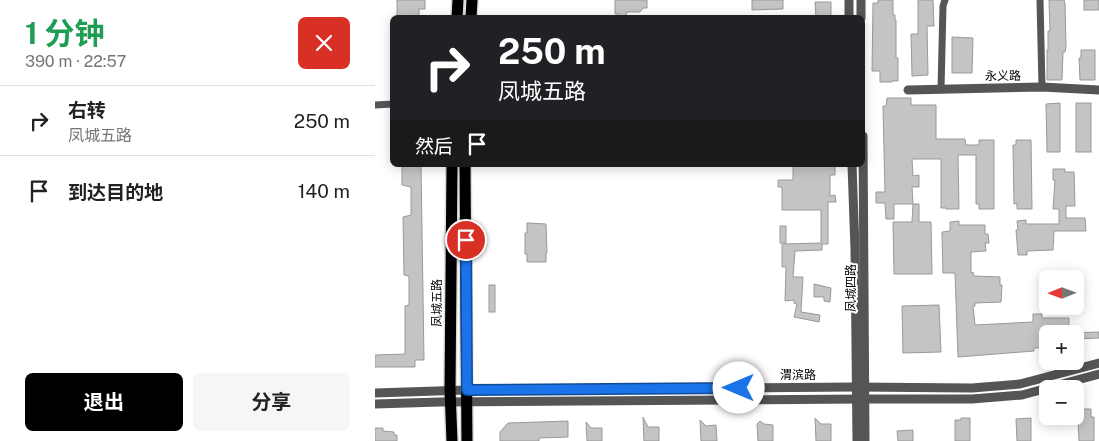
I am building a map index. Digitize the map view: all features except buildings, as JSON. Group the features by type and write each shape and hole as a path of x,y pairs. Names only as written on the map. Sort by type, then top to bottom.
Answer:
{"main road":[{"path":"457,15 458,0"},
{"path":"471,15 472,0"},
{"name":"凤城五路","path":"452,167 450,390 452,441"},
{"path":"465,167 467,441"}],"street":[{"path":"849,0 849,15"},
{"path":"861,0 861,15"},
{"path":"941,89 943,6 945,0"},
{"path":"1040,0 1042,87"},
{"name":"永义路","path":"908,90 1042,87 1099,90"},
{"path":"375,105 390,104"},
{"name":"凤城四路","path":"852,167 860,387"},
{"name":"凤城四路","path":"857,441 860,399 863,167"},
{"name":"渭滨路","path":"375,393 450,390 972,388 1021,384 1099,363"},
{"name":"渭滨路","path":"375,404 860,399 972,400 1014,396 1099,374"},
{"name":"凤城四路","path":"860,399 865,441"}],"route":[{"path":"466,240 467,390 739,388"}]}
